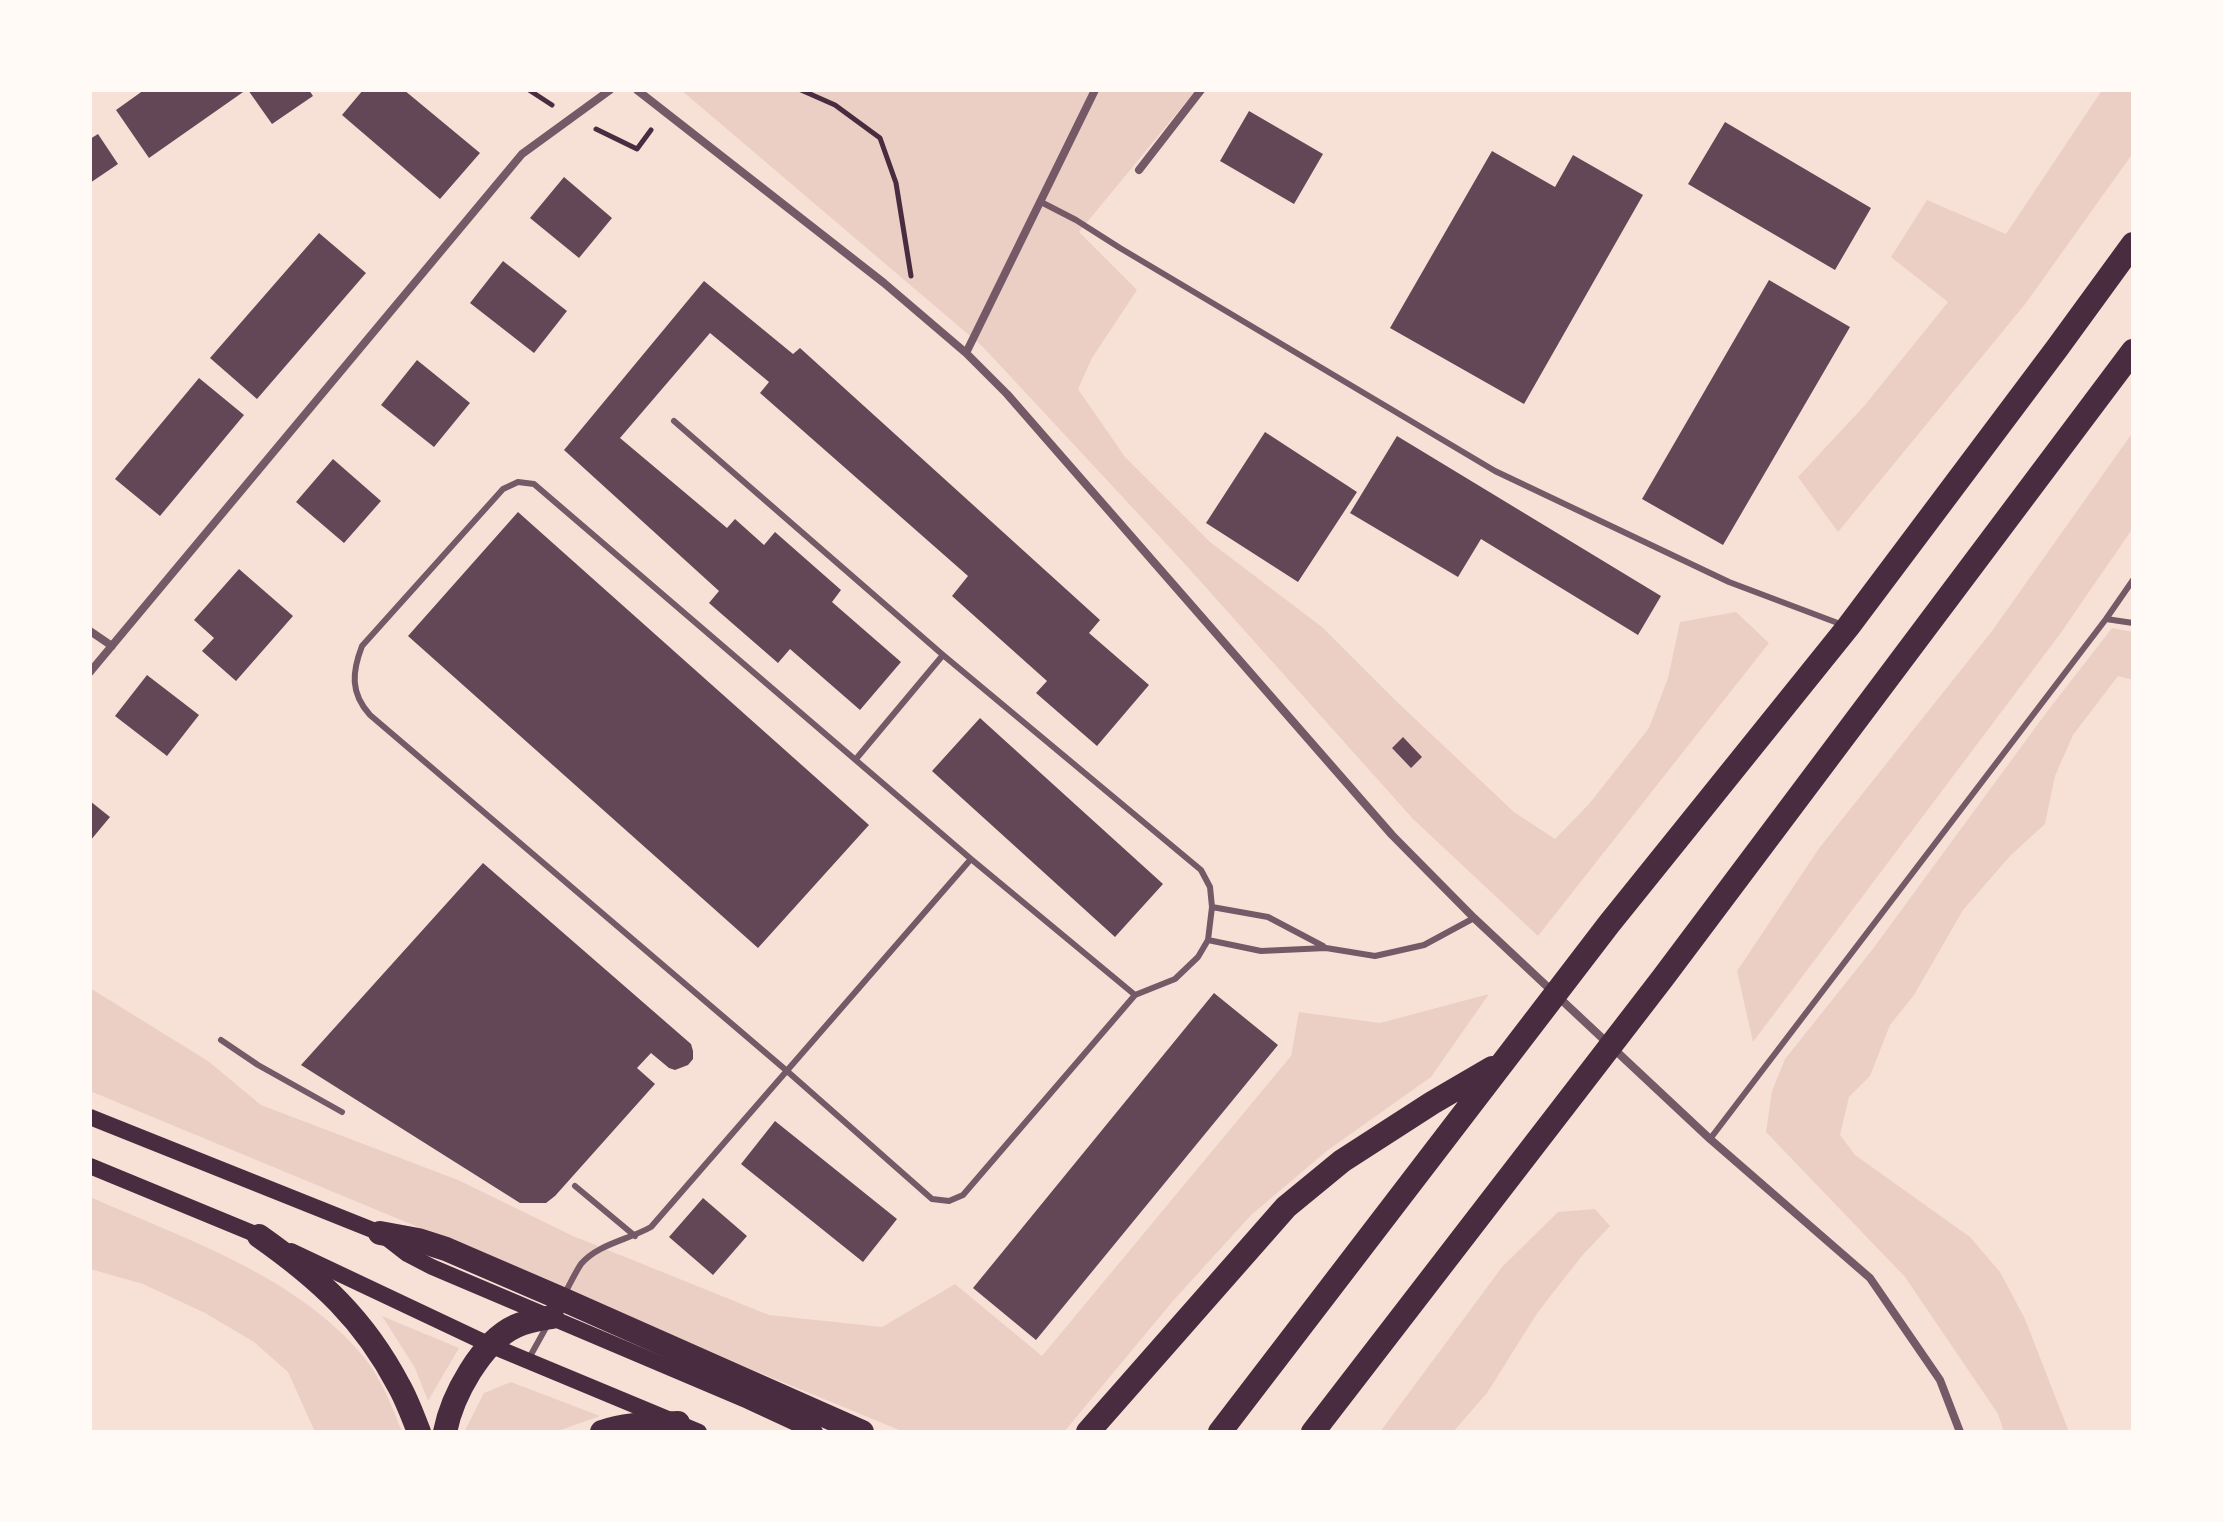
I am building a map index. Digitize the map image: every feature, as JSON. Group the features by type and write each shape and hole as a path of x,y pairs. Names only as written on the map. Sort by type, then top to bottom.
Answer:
{"highway":[{"path":"1220,1432 1609,924 1848,627 2133,244"},
{"path":"1313,1432 1662,979 2133,351"},
{"path":"1088,1432 1286,1207 1342,1161 1501,1063"},
{"path":"380,1233 446,1249 557,1308 862,1432"},
{"path":"259,1236 302,1266 340,1302 365,1332 400,1387 419,1432"},
{"path":"445,1432 466,1377 490,1345 516,1326 557,1308"},
{"path":"602,1432 640,1424 689,1428"}],"main road":[{"path":"90,1117 380,1233"},
{"path":"90,1166 259,1236 490,1345 689,1428"},
{"path":"557,1308 815,1432"}],"street":[{"path":"90,672 522,154 610,90"},
{"path":"637,90 917,311 1007,394 1392,835 1474,918 1710,1139 1870,1278 1940,1380 1960,1432"},
{"path":"966,353 1095,90"},
{"path":"1139,170 1201,90"},
{"path":"90,631 112,646"}],"lane":[{"path":"1041,202 1495,471 1729,582 1848,627"},
{"path":"674,421 943,655 1201,870 1210,887 1212,907 1208,940 1198,957 1175,979 1135,995 963,1195 949,1201 932,1199 359,703 354,683 355,663 362,646 503,489 518,482 534,484 971,859 1135,995"},
{"path":"1710,1139 2133,580"},
{"path":"2106,619 2133,623"},
{"path":"856,759 943,655"},
{"path":"528,1361 580,1266 610,1244 651,1227 971,859"},
{"path":"1212,907 1268,917 1326,948"},
{"path":"1208,940 1261,951 1326,948 1375,956 1424,945 1474,918"},
{"path":"221,1040 258,1065 342,1112"},
{"path":"575,1186 635,1236"}],"path":[{"path":"801,90 835,105 880,138 896,183 917,311"},
{"path":"572,118 637,149 665,112"}],"shaded area":[{"path":"681,90 1196,90 1079,232 1137,290 1092,358 1078,389 1125,457 1210,542 1322,627 1514,812 1555,839 1589,804 1649,728 1668,678 1680,622 1736,612 1769,643 1538,936 1413,819 1184,563 983,347"},
{"path":"2102,90 2133,90 2133,153 2026,303 1838,532 1798,477 1865,405 1948,302 1891,257 1927,200 2006,234"},
{"path":"2133,432 2133,528 2060,634 1753,1042 1737,971 1820,847 1992,631"},
{"path":"2112,628 2133,632 2133,680 2118,676 2073,735 2055,776 2045,824 2011,855 1963,910 1914,995 1890,1025 1870,1076 1849,1097 1840,1135 1855,1155 1970,1237 2000,1272 2025,1319 2069,1432 2004,1432 1998,1414 1905,1277 1766,1132 1772,1091 1785,1059 1872,950"},
{"path":"90,988 208,1061 261,1105 458,1180 573,1236 769,1315 882,1327 955,1284 1042,1356 1291,1056 1299,1012 1380,1023 1489,994 1431,1077 1328,1150 1251,1215 1172,1302 1064,1432 904,1432 90,1091"},
{"path":"90,1197 237,1262 306,1303 363,1356 386,1392 402,1432 315,1432 288,1372 254,1342 205,1313 143,1284 90,1269"},
{"path":"1595,1209 1610,1226 1538,1312 1487,1393 1453,1432 1380,1432 1502,1267 1558,1212"},
{"path":"382,1316 459,1348 428,1401 415,1368"},
{"path":"511,1382 600,1416 555,1432 464,1432 484,1393"}],"building":[{"path":"144,90 246,90 149,158 116,110"},
{"path":"248,90 309,90 313,96 272,124"},
{"path":"363,90 404,90 480,153 440,199 342,115"},
{"path":"1249,111 1323,154 1294,204 1220,161"},
{"path":"1725,122 1871,208 1835,270 1688,184"},
{"path":"98,134 118,164 90,183 90,139"},
{"path":"1492,151 1555,187 1573,155 1643,195 1524,404 1390,328"},
{"path":"564,177 612,218 579,258 530,218"},
{"path":"319,233 366,273 257,399 210,358"},
{"path":"503,261 567,311 534,353 470,303"},
{"path":"1769,280 1850,327 1723,545 1642,499"},
{"path":"704,281 793,354 800,348 1100,620 1089,633 1149,685 1097,746 1036,693 1047,681 952,596 968,576 760,393 769,382 710,333 620,438 727,528 735,519 764,545 775,532 841,590 832,602 901,662 860,710 790,649 778,663 709,603 719,591 564,450"},
{"path":"417,360 470,403 434,447 381,405"},
{"path":"199,378 244,415 160,516 115,479"},
{"path":"1265,432 1357,492 1298,582 1206,523"},
{"path":"1397,436 1661,596 1638,635 1481,539 1458,577 1350,513"},
{"path":"333,459 381,501 344,543 296,502"},
{"path":"518,512 869,825 758,948 408,636"},
{"path":"239,569 293,616 236,681 202,651 214,638 194,620"},
{"path":"147,675 199,715 167,756 115,716"},
{"path":"980,718 1163,884 1115,937 932,771"},
{"path":"1403,737 1422,757 1411,768 1392,748"},
{"path":"90,801 110,817 90,841"},
{"path":"483,863 691,1044 693,1051 693,1059 688,1065 675,1070 651,1053 637,1068 655,1084 546,1203 520,1203 301,1065"},
{"path":"1214,993 1278,1045 1036,1340 973,1288"},
{"path":"775,1121 897,1219 863,1262 741,1164"},
{"path":"703,1198 747,1236 713,1275 669,1237"}]}
